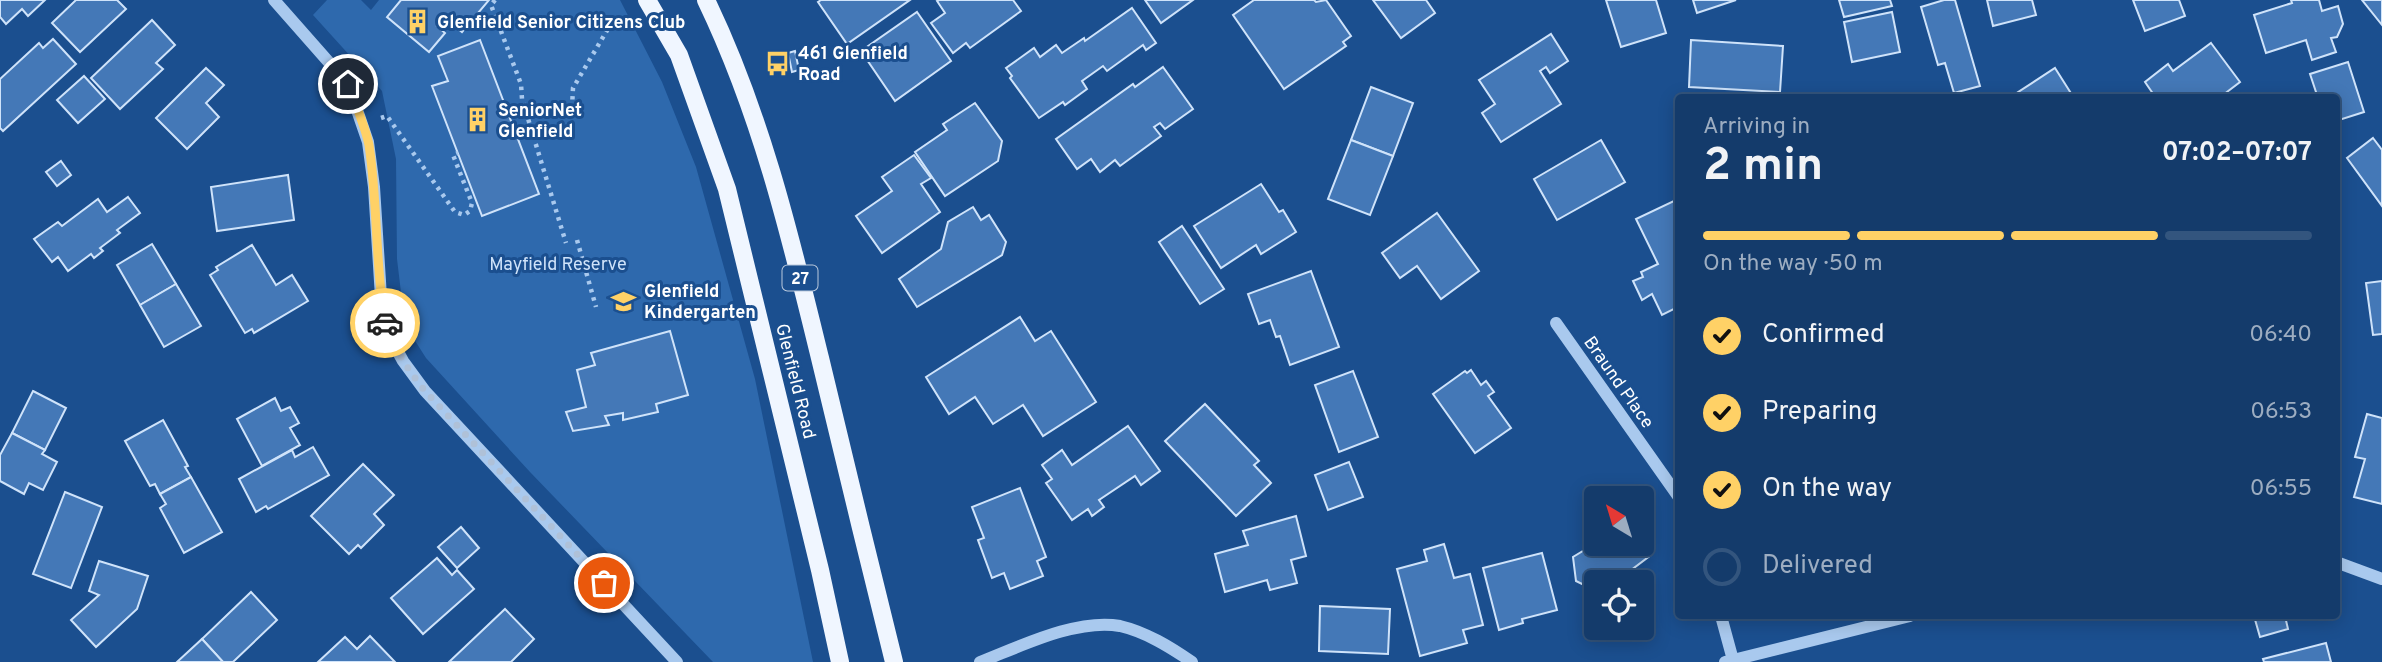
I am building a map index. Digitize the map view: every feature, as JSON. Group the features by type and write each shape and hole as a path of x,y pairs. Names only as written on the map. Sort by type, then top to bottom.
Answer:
{"main road":[{"name":"Glenfield Road","path":"647,0 679,55 727,189 840,662"},
{"name":"Glenfield Road","path":"706,0 758,126 785,216 894,662"}],"street":[{"path":"274,0 348,84 368,142 374,187 381,297 392,341 403,361 425,391 677,662"},
{"name":"Braund Place","path":"1556,323 1675,492"},
{"path":"2340,563 2382,579"},
{"path":"1722,619 1729,661 1898,619"},
{"path":"980,662 1064,631 1105,625 1119,626 1144,635 1192,662"}],"path":[{"path":"495,0 491,5 521,84 522,99 566,243"},
{"path":"572,108 573,88 609,27"},
{"path":"362,125 387,116 455,212 464,215 470,211 472,203 453,155 458,153"},
{"path":"577,240 596,307"}],"green space":[{"name":"Mayfield Reserve","path":"327,0 361,0 371,10 379,0 620,0 662,82 696,167 755,379 813,662 713,662 530,472 426,358 412,336 403,309 397,259 396,159 382,91 313,15"}],"building":[{"path":"0,0 45,0 28,16 22,9 6,24 0,17"},
{"path":"76,0 117,0 126,9 80,52 52,23"},
{"name":"Glenfield Senior Citizens Club","path":"401,0 489,0 462,32 445,18 437,26 445,33 429,52 387,17"},
{"path":"910,0 847,44 818,2"},
{"path":"1013,0 1021,11 970,48 966,43 953,53 931,23 945,13 937,1"},
{"path":"1145,0 1193,0 1161,23"},
{"path":"1254,0 1326,0 1351,36 1343,42 1346,46 1284,89 1233,15"},
{"path":"1373,0 1426,0 1435,13 1401,38"},
{"path":"1606,0 1656,0 1666,33 1621,47"},
{"path":"1693,0 1736,0 1697,13"},
{"path":"1839,0 1890,0 1892,6 1844,17"},
{"path":"1944,0 1955,0 1980,86 1954,93 1945,63 1938,65 1921,7"},
{"path":"1987,0 2032,0 2036,15 1993,26"},
{"path":"2133,0 2179,0 2185,16 2145,31"},
{"path":"2291,0 2319,0 2322,11 2338,6 2343,24 2337,37 2331,38 2336,52 2312,60 2306,40 2266,53 2254,15 2292,3"},
{"path":"2362,0 2382,0 2382,25"},
{"path":"1132,8 1156,43 1146,50 1143,45 1107,71 1103,66 1082,81 1087,89 1065,105 1063,102 1039,118 1010,78 1012,76 1006,68 1034,48 1040,57 1056,45 1062,53 1084,38 1085,41"},
{"path":"917,12 951,61 895,101 861,51"},
{"path":"1892,12 1900,52 1852,62 1844,22"},
{"path":"152,20 175,45 156,63 163,69 120,109 91,78"},
{"path":"1551,34 1568,61 1550,73 1546,67 1540,71 1561,104 1501,142 1482,113 1495,104 1479,80"},
{"path":"53,39 76,64 3,131 0,128 0,79 39,43 43,48"},
{"name":"SeniorNet Glenfield","path":"480,40 539,194 482,216 432,86 448,81 438,56"},
{"path":"1691,40 1783,46 1780,92 1689,87"},
{"path":"2211,43 2240,82 2224,94 2153,94 2145,82 2168,64 2173,71"},
{"path":"795,51 799,70 792,72 788,53"},
{"path":"2348,62 2364,112 2340,120 2340,94 2317,94 2310,74"},
{"path":"1163,67 1193,109 1165,129 1160,123 1154,127 1161,136 1120,166 1115,160 1100,172 1091,159 1077,169 1056,139 1133,84 1135,87"},
{"path":"206,68 224,85 206,103 219,117 187,149 156,118"},
{"path":"2055,68 2071,94 2015,94"},
{"path":"84,76 105,99 78,123 57,100"},
{"path":"1371,87 1413,103 1393,156 1351,140"},
{"path":"975,103 1002,141 998,161 945,196 915,152 947,130 943,124"},
{"path":"2373,138 2382,150 2382,206 2347,158"},
{"path":"1351,140 1393,156 1370,215 1328,199"},
{"path":"1601,140 1625,182 1557,220 1534,179"},
{"path":"914,155 931,178 921,184 940,212 882,253 856,216 892,191 882,177"},
{"path":"61,161 71,175 57,186 46,172"},
{"path":"288,175 294,220 217,231 211,187"},
{"path":"1261,184 1279,212 1283,210 1296,232 1261,254 1256,245 1221,268 1194,226"},
{"path":"128,197 140,213 117,230 120,233 100,248 103,251 94,258 91,254 68,271 58,257 52,262 34,239 58,222 62,226 98,199 107,212"},
{"path":"1675,200 1675,308 1662,315 1652,294 1642,300 1633,281 1643,277 1641,272 1658,264 1636,219"},
{"path":"973,207 981,220 989,215 1006,242 1002,255 917,307 899,279 941,249 948,222"},
{"path":"1437,213 1479,271 1441,299 1417,266 1400,278 1382,253"},
{"path":"1182,226 1224,289 1200,304 1159,242"},
{"path":"152,244 176,284 140,305 117,265"},
{"path":"252,245 276,285 292,275 308,301 254,333 252,329 245,333 210,275 218,270 216,267"},
{"path":"1311,271 1339,347 1290,365 1280,336 1276,337 1270,320 1259,324 1248,294"},
{"path":"2382,281 2382,334 2373,335 2366,283"},
{"path":"176,284 201,326 164,347 140,305"},
{"path":"1020,317 1035,341 1051,331 1096,402 1043,436 1023,405 993,424 975,397 949,414 926,377"},
{"name":"Glenfield Kindergarten","path":"670,331 688,395 656,404 658,412 623,420 623,413 605,416 609,425 573,431 566,412 586,407 577,370 595,365 591,353"},
{"path":"1471,370 1481,385 1486,381 1494,392 1488,396 1511,428 1475,453 1433,394 1465,371 1467,373"},
{"path":"1353,371 1378,437 1339,452 1315,385"},
{"path":"33,391 66,408 45,450 12,433"},
{"path":"275,398 281,411 290,407 299,423 290,428 300,445 262,466 237,419"},
{"path":"1205,404 1259,461 1254,465 1271,483 1236,516 1165,441"},
{"path":"2367,414 2382,418 2382,504 2354,497 2365,459 2355,457"},
{"path":"163,420 188,466 185,467 191,477 160,494 155,484 150,486 125,441"},
{"path":"1128,426 1160,471 1141,485 1135,476 1099,500 1104,507 1092,516 1088,509 1072,520 1046,483 1052,479 1042,465 1062,450 1072,465"},
{"path":"12,433 45,450 42,454 57,462 43,490 29,483 24,494 0,481 0,455"},
{"path":"313,447 329,475 268,509 266,506 256,512 239,479 292,450 295,457"},
{"path":"1349,462 1363,497 1328,510 1315,475"},
{"path":"363,464 394,495 374,514 384,525 361,548 358,545 349,554 311,516"},
{"path":"191,477 222,532 184,553 160,508 166,504 160,494"},
{"path":"1020,488 1046,557 1037,561 1043,576 1010,589 1004,573 992,578 978,540 984,538 972,507"},
{"path":"65,492 102,507 71,588 33,574"},
{"path":"1296,516 1306,556 1291,560 1297,583 1270,590 1267,580 1225,592 1215,554 1248,545 1243,531"},
{"path":"461,527 479,548 457,568 438,547"},
{"path":"1444,544 1454,578 1470,574 1483,625 1463,630 1467,643 1420,656 1397,569 1427,561 1424,550"},
{"path":"1584,550 1584,556 1650,556 1631,570 1584,570 1584,585 1576,581 1573,557"},
{"path":"1542,553 1557,610 1522,619 1523,623 1499,630 1483,568"},
{"path":"437,558 452,575 457,570 474,589 423,634 391,598"},
{"path":"99,561 148,576 137,609 96,647 71,620 99,595 89,591"},
{"path":"251,592 277,620 233,662 223,662 202,639"},
{"path":"1320,606 1390,609 1388,654 1319,651"},
{"path":"505,609 534,639 511,662 449,662"},
{"path":"2255,619 2286,619 2288,629 2260,637"},
{"path":"370,636 395,662 318,662 345,637 357,649"},
{"path":"202,639 223,662 177,662"},
{"path":"2326,643 2331,662 2264,662 2263,659"}],"way so far":[{"path":"385,323 403,361 425,391 604,583"}],"place":[{"name":"Glenfield Senior Citizens Club","path":"417,22"},
{"name":"461 Glenfield Road","path":"778,63"},
{"name":"SeniorNet Glenfield","path":"478,120"},
{"name":"Glenfield Kindergarten","path":"624,301"}],"route":[{"path":"348,84 368,142 385,323"}]}
